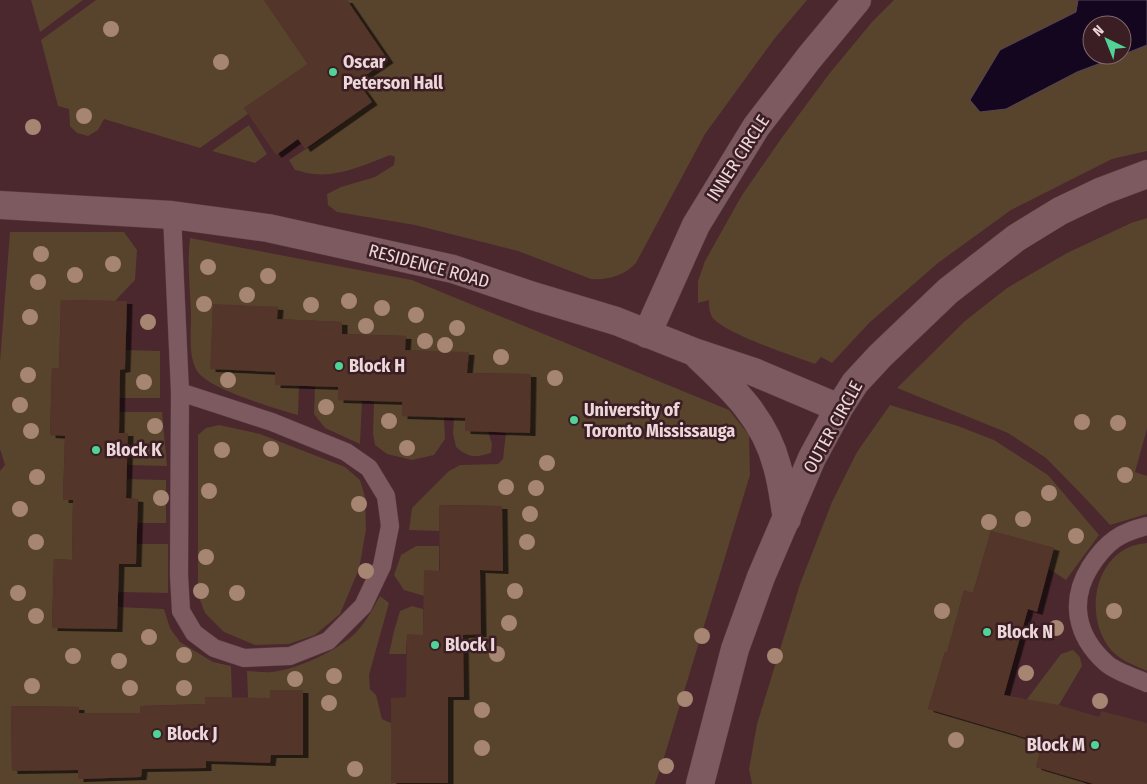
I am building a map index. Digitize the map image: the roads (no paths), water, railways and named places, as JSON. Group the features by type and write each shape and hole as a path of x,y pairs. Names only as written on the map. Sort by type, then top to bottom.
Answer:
{"street":[{"name":"INNER CIRCLE","path":"647,334 696,225 756,127 808,58 857,0"},
{"name":"OUTER CIRCLE","path":"700,784 736,649 761,577 812,458 855,383 887,349 948,292 1016,238 1060,211 1147,174"},
{"name":"RESIDENCE ROAD","path":"0,205 172,215 268,228 453,269 616,322 694,352 754,372 839,408"},
{"path":"694,352 749,407 766,435 777,465 787,519"}],"lane":[{"path":"172,215 180,392 181,611 194,633 214,648 244,658 290,656 328,641 363,606 382,566 390,526 386,496 369,468 346,452 272,422 180,392"},
{"path":"1147,526 1127,532 1114,540 1097,556 1083,578 1078,596 1079,618 1083,632 1092,647 1107,665 1147,683"}],"place":[{"name":"Oscar Peterson Hall","path":"333,72"},
{"name":"Block H","path":"339,366"},
{"name":"University of Toronto Mississauga","path":"574,420"},
{"name":"Block K","path":"96,450"},
{"name":"Block N","path":"987,632"},
{"name":"Block I","path":"435,645"},
{"name":"Block J","path":"157,734"},
{"name":"Block M","path":"1095,745"}]}
